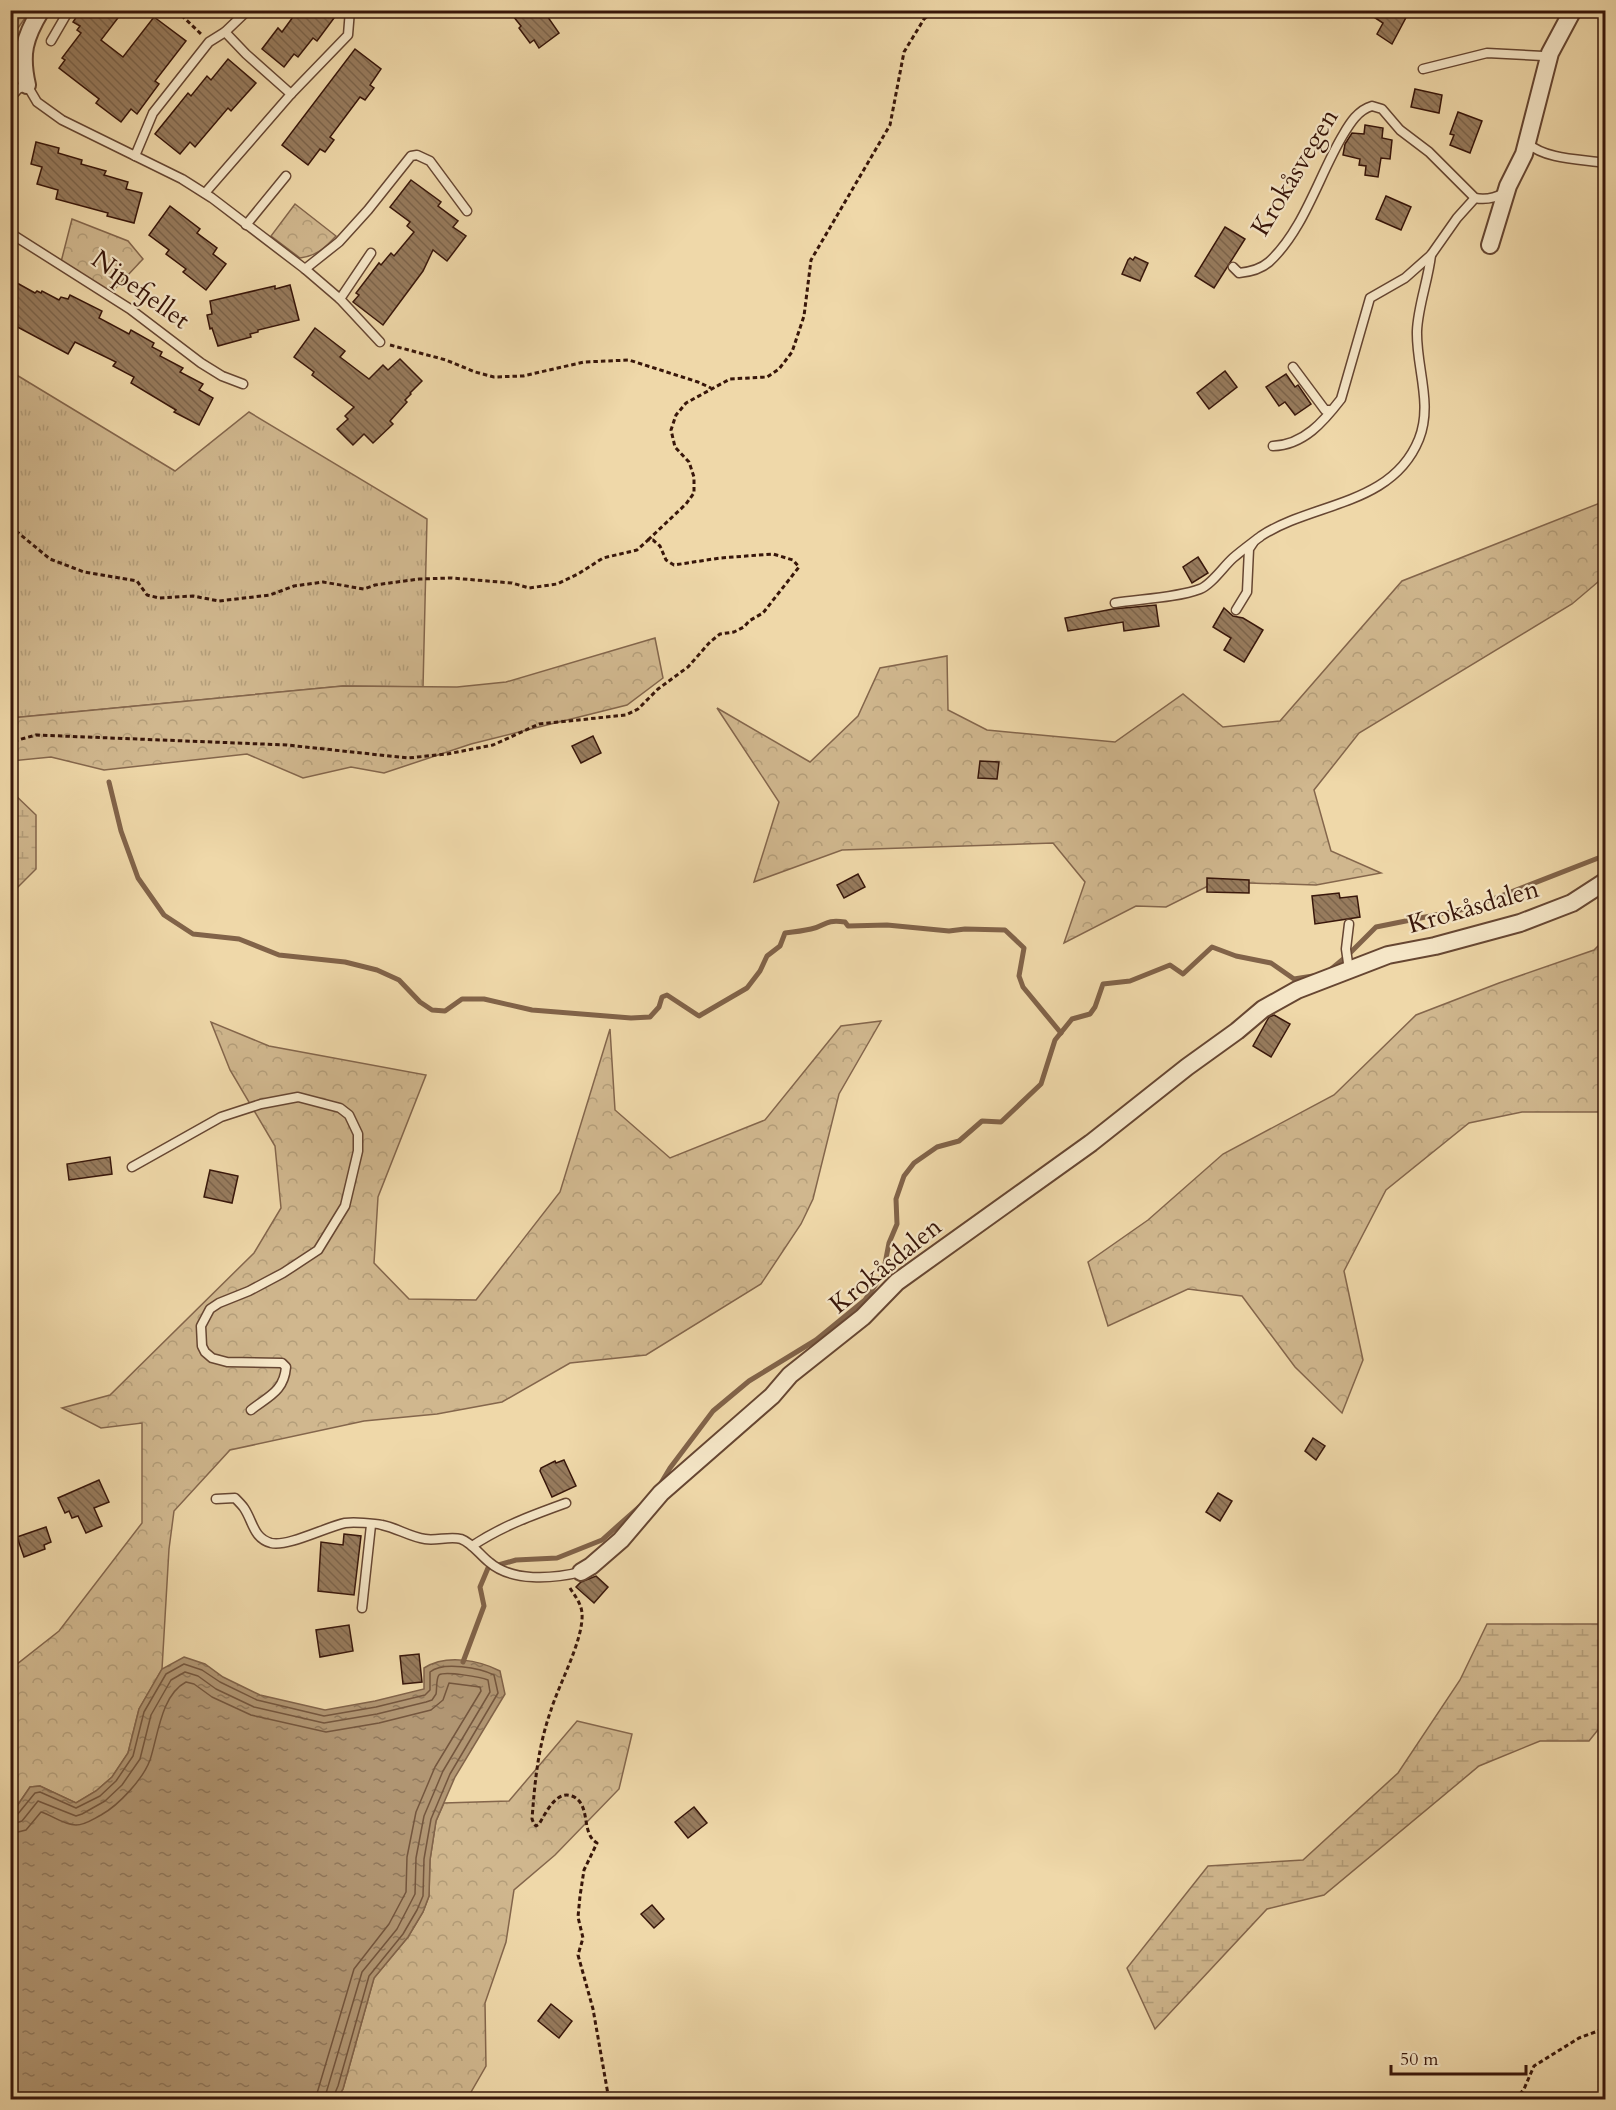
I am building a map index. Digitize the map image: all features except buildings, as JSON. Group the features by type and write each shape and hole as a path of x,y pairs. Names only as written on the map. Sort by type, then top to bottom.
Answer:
{"street":[{"path":"27,85 23,67 23,48 41,10"},
{"path":"1490,245 1507,190 1527,142 1550,53 1573,10"},
{"name":"Krokåsdalen","path":"574,1574 591,1566 621,1540 661,1493 772,1396 790,1375 863,1317 897,1282 1091,1143 1187,1067 1237,1032 1263,1009 1297,990 1388,956 1520,923 1572,903 1605,881"}],"lane":[{"path":"51,41 69,10"},
{"path":"135,156 153,113 208,42 225,32 248,10"},
{"path":"205,193 291,94 348,35 350,10"},
{"path":"225,32 291,94"},
{"path":"1423,69 1487,53 1543,56 1550,53"},
{"path":"10,98 18,89 27,85 37,102 52,114 182,179 205,193 305,269 340,299 380,342"},
{"name":"Krokåsvegen","path":"1233,267 1239,273 1268,263 1300,220 1350,123 1359,113 1372,106 1382,109 1400,129 1429,152 1475,198"},
{"path":"1527,142 1535,149 1547,153 1605,163"},
{"path":"305,269 339,242 411,156 417,155 430,161 467,211"},
{"path":"246,225 286,176"},
{"path":"1273,446 1283,446 1305,436 1322,422 1329,410 1341,399 1370,298 1405,278 1431,255 1457,218 1475,198 1495,197 1507,190"},
{"name":"Nipefjellet","path":"10,232 130,309 201,363 222,376 243,384"},
{"path":"340,299 371,253"},
{"path":"1115,603 1202,589 1233,558 1270,531 1363,495 1396,472 1408,459 1420,437 1425,405 1418,353 1418,322 1431,255"},
{"path":"1293,367 1325,410 1329,410"},
{"path":"1236,610 1247,592 1249,549 1253,543"},
{"path":"1349,924 1346,949 1349,970"},
{"path":"132,1167 221,1117 261,1104 298,1097 340,1108 349,1115 358,1134 358,1151 345,1206 318,1250 283,1273 249,1291 219,1303 210,1309 201,1326 202,1346 212,1358 227,1362 282,1363 286,1367 281,1386 251,1410"},
{"path":"216,1499 235,1498 244,1508 257,1534 273,1544 347,1523 379,1524 423,1539 458,1538 509,1575 522,1577 574,1574"},
{"path":"472,1546 510,1524 566,1503"},
{"path":"362,1608 371,1525"}],"path":[{"path":"176,10 208,42"},
{"path":"10,526 50,559 84,572 137,581 147,595 159,598 194,596 219,601 270,595 294,586 323,582 343,584 355,589 419,579 452,578 512,583 529,588 557,584 603,558 637,550 686,504 694,493 694,477 689,462 675,447 670,430 676,415 686,403 730,379 767,377 779,369 792,352 804,316 811,260 890,125 904,52 924,19 936,10"},
{"path":"380,342 446,360 494,377 523,376 584,362 629,360 698,382 712,389"},
{"path":"10,744 36,735 287,745 408,758 447,754 493,745 538,724 626,715 638,709 658,688 688,667 720,634 734,632 763,613 799,567 793,560 773,554 720,558 674,565 666,561 660,546 653,540 648,540"},
{"path":"574,1574 570,1589 582,1613 580,1628 538,1753 532,1819 536,1826 558,1797 569,1794 577,1798 583,1807 589,1835 597,1843 584,1870 578,1917 583,1938 578,1955 593,2009 609,2100"},
{"path":"1515,2100 1524,2089 1534,2066 1579,2038 1605,2028"}],"green space":[{"path":"11,10 30,11 10,38"},
{"path":"295,204 336,236 320,251 300,258 271,236"},
{"path":"72,219 128,241 143,259 110,294 61,262"},
{"path":"10,371 175,471 249,412 427,519 423,687 343,686 11,718"},
{"path":"1605,501 1605,576 1572,604 1359,733 1314,790 1331,851 1381,873 1316,885 1216,882 1166,907 1136,906 1064,943 1085,882 1053,843 842,850 754,882 779,802 717,708 810,762 858,716 880,668 947,656 948,710 987,730 1115,742 1183,694 1223,727 1280,721 1402,581"},
{"path":"655,638 663,678 627,705 471,744 384,773 351,767 303,778 247,754 104,770 51,757 11,761 11,718 343,686 457,687 506,682"},
{"path":"11,791 36,815 36,869 11,894"},
{"path":"1605,939 1605,1112 1522,1112 1469,1123 1386,1190 1344,1271 1363,1360 1342,1413 1295,1367 1242,1296 1188,1289 1108,1326 1088,1262 1148,1220 1223,1154 1334,1095 1416,1015 1594,950"},
{"path":"881,1021 839,1094 813,1199 801,1224 761,1284 646,1355 570,1363 502,1402 437,1414 364,1421 230,1450 174,1511 169,1549 162,1669 139,1709 128,1753 112,1777 96,1791 76,1803 40,1786 30,1787 11,1815 11,1667 59,1631 142,1523 142,1423 101,1428 62,1408 110,1395 254,1253 281,1208 275,1146 230,1070 211,1022 269,1046 426,1075 378,1197 374,1263 409,1299 476,1300 560,1192 610,1029 615,1110 670,1158 765,1120 841,1026"},
{"path":"1487,1624 1605,1624 1605,1721 1589,1741 1540,1741 1479,1766 1324,1895 1267,1909 1155,2029 1127,1968 1208,1866 1303,1860 1398,1773 1460,1680"},
{"path":"577,1721 632,1734 619,1789 555,1855 514,1890 506,1942 485,2003 486,2066 467,2099 337,2100 343,2089 374,1978 408,1937 423,1912 429,1896 430,1860 436,1821 444,1803 509,1801"}],"water":[{"path":"184,1657 205,1664 223,1677 260,1695 325,1710 424,1689 424,1668 452,1660 482,1664 500,1671 505,1694 455,1777 436,1821 430,1860 429,1896 423,1912 408,1937 374,1978 343,2089 337,2099 11,2099 11,1815 30,1787 40,1786 76,1803 96,1791 112,1777 128,1753 139,1709 162,1669"}],"waterway":[{"path":"109,782 121,831 138,878 164,915 193,934 239,939 279,955 345,962 377,970 399,980 420,1002 432,1010 445,1011 462,999 484,999 532,1010 631,1018 650,1017 659,1007 662,997 667,995 699,1016 747,988 760,971 767,956 780,946 785,933 816,928 838,921 845,922 848,926 887,925 949,931 1005,930 1024,948 1019,976 1023,987 1061,1033"},
{"path":"1330,970 1376,927 1470,908 1606,855"},
{"path":"658,1488 670,1468 713,1411 749,1381 816,1340 865,1300 883,1274 889,1243 897,1224 896,1199 904,1176 914,1163 937,1147 959,1141 982,1121 1001,1122 1041,1084 1055,1040 1072,1019 1090,1014 1095,1007 1103,984 1130,981 1170,965 1183,974 1212,947 1236,956 1271,963 1294,979 1313,976"},
{"path":"463,1662 484,1606 480,1587 488,1568 516,1560 557,1558 602,1540 639,1507"}]}
